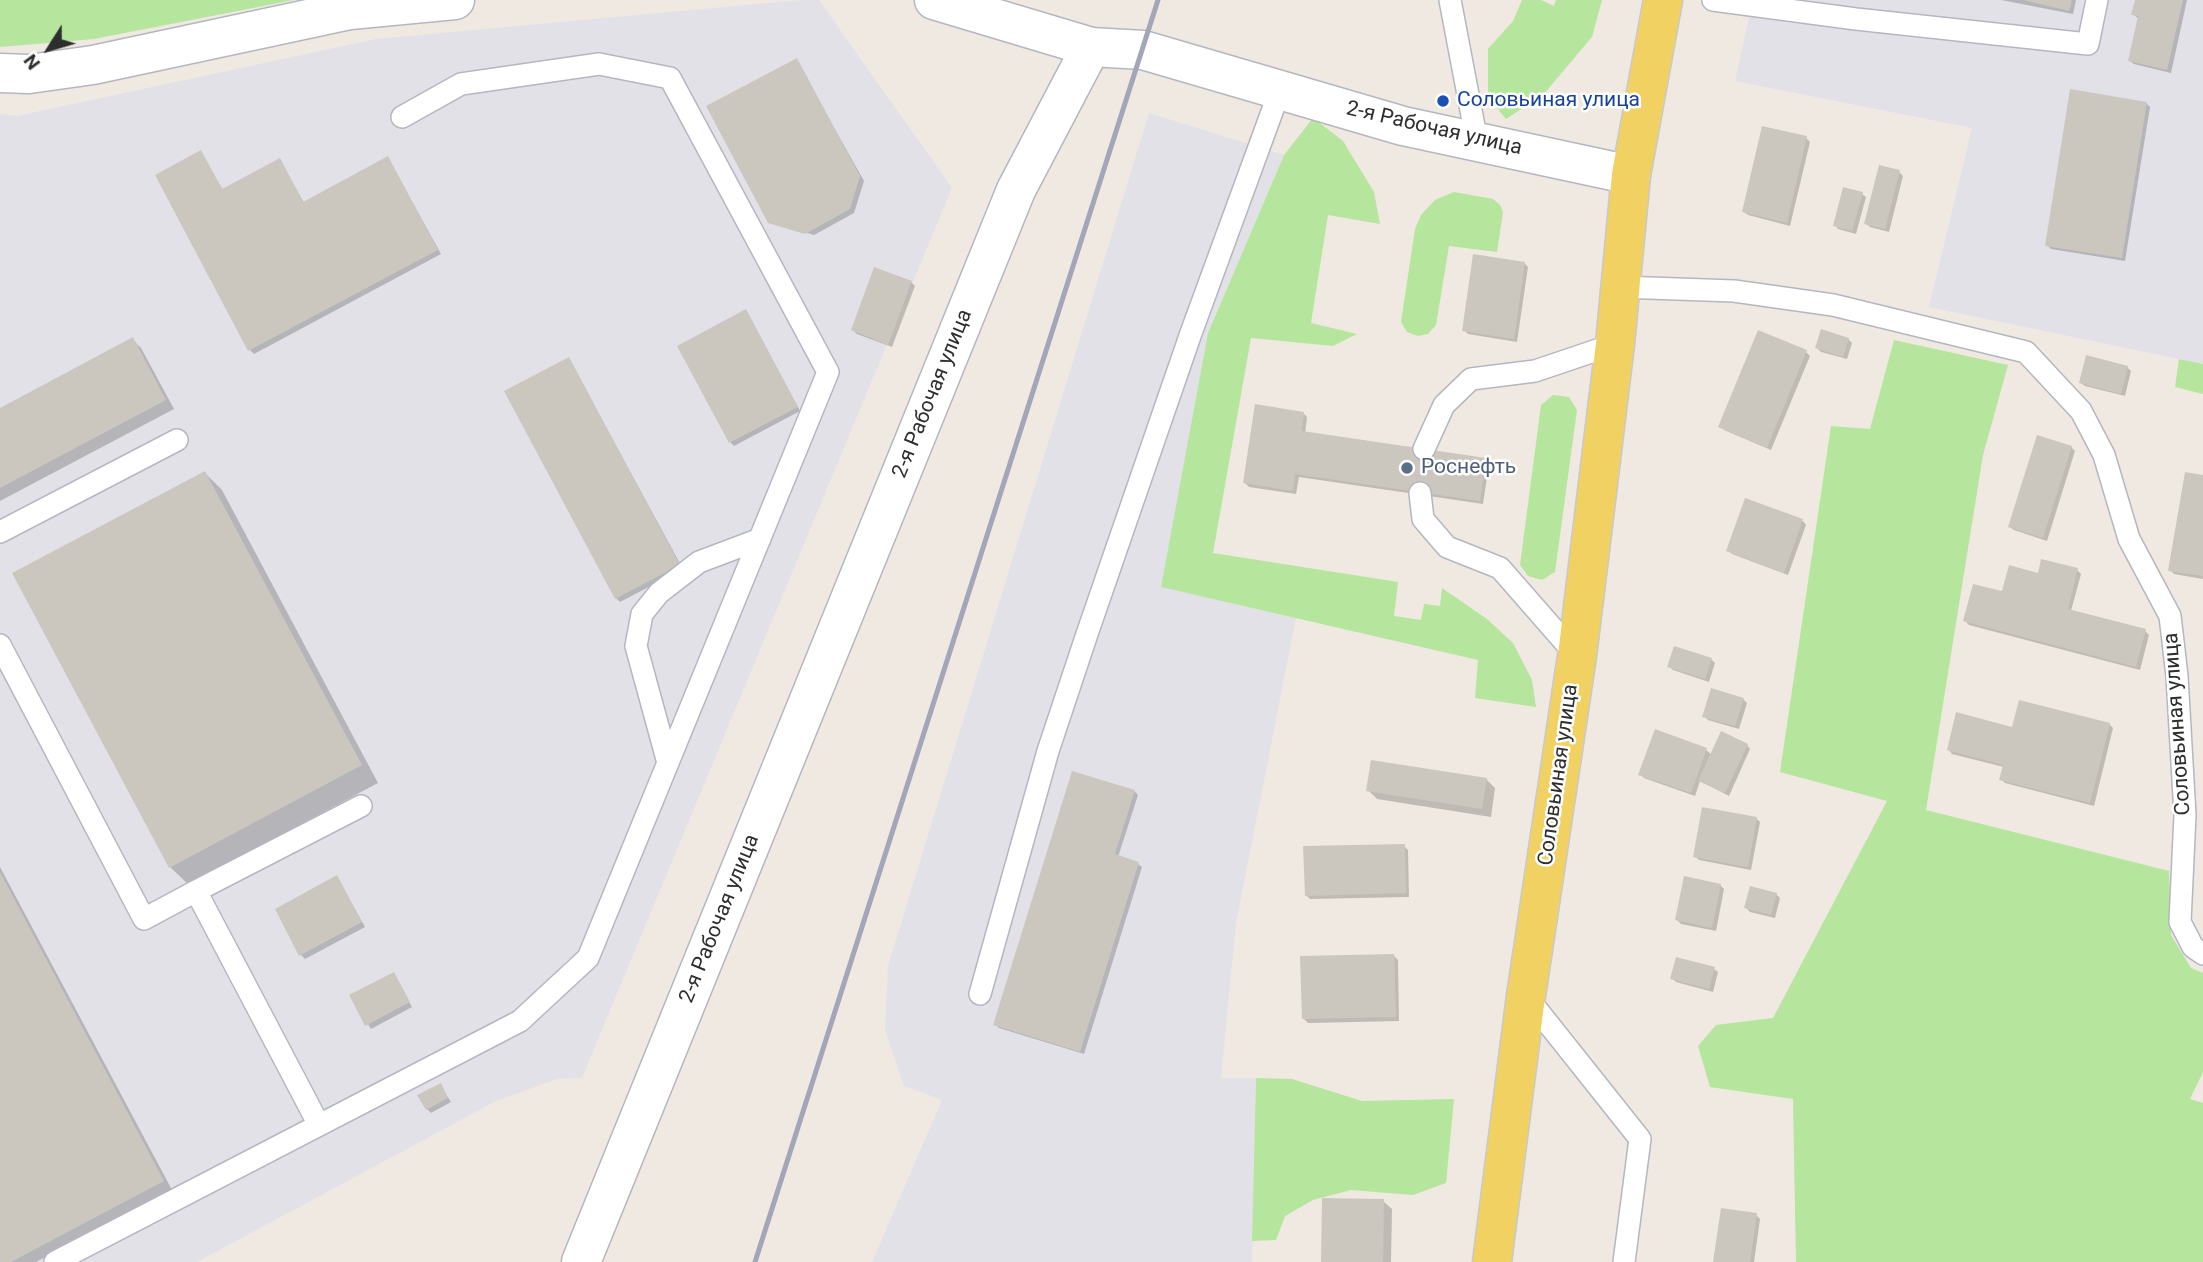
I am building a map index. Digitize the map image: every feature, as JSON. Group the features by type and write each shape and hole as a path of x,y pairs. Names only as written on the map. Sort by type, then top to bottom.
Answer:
{"main road":[{"path":"0,73 29,74 93,65 351,10 455,0"},
{"path":"935,0 1091,47"},
{"name":"Соловьиная улица","path":"1492,1262 1526,996 1577,656 1615,344 1630,175 1663,0"},
{"name":"2-я Рабочая улица","path":"581,1262 1016,190 1091,47 1143,50 1403,126 1630,175"}],"lane":[{"path":"1450,0 1477,142"},
{"path":"1713,0 1857,10 2088,44 2097,0"},
{"path":"55,1262 520,1021 588,958 828,372 670,78 600,64 461,84 402,117"},
{"path":"980,995 1048,751 1191,332 1279,90"},
{"name":"Соловьиная улица","path":"1620,287 1734,291 1833,305 2026,352 2081,411 2104,455 2129,539 2170,615 2177,676 2185,815 2180,922 2193,947 2203,954"},
{"path":"1424,449 1444,405 1471,379 1535,372 1615,344"},
{"path":"0,532 177,440"},
{"path":"1420,493 1423,519 1447,547 1500,568 1577,656"},
{"path":"668,763 636,646 642,614 659,593 699,562 760,538"},
{"path":"0,645 144,919 361,806"},
{"path":"196,891 319,1125"},
{"path":"1526,996 1640,1139 1624,1262"}],"shaded area":[{"path":"819,0 952,188 582,1078 557,1079 496,1101 197,1262 0,1262 0,114 17,116 376,39"},
{"path":"1753,0 2203,0 2203,364 1929,307 1972,128 1735,81"},
{"path":"1149,113 1284,155 1208,333 1162,587 1296,618 1236,923 1221,1078 1256,1078 1252,1262 872,1262 942,1100 904,1086 885,1030 888,966"}],"green space":[{"path":"0,0 294,0 94,39 0,47"},
{"path":"1522,0 1541,0 1554,6 1556,0 1602,0 1592,37 1543,95 1506,119 1488,97 1488,49 1513,21"},
{"path":"1313,118 1343,141 1374,192 1380,224 1328,215 1311,323 1357,334 1333,346 1251,338 1213,553 1398,582 1394,616 1421,620 1424,604 1440,606 1442,588 1487,619 1513,643 1532,680 1536,707 1475,698 1478,660 1161,587 1208,333 1284,155"},
{"path":"1454,192 1493,199 1500,205 1503,212 1497,252 1449,246 1436,325 1428,334 1418,336 1407,332 1401,322 1415,229 1421,215 1435,200"},
{"path":"1894,340 2008,365 1983,455 1926,810 2169,871 2171,935 2191,968 2203,973 2203,1072 2190,1099 2203,1103 2203,1262 1796,1262 1793,1099 1710,1087 1698,1046 1716,1025 1773,1018 1887,801 1780,772 1831,426 1870,429"},
{"path":"2179,359 2203,364 2203,394 2175,387"},
{"path":"1553,395 1569,397 1577,410 1555,572 1542,580 1528,576 1520,565 1541,405"},
{"path":"1256,1078 1292,1079 1362,1101 1454,1099 1446,1183 1413,1195 1351,1190 1313,1200 1285,1216 1276,1240 1252,1241"}],"building":[{"path":"2023,0 2072,0 2069,11"},
{"path":"2135,0 2183,0 2167,70 2128,61 2138,16 2131,15"},
{"path":"797,58 860,176 850,209 805,234 768,223 706,106"},
{"path":"2070,89 2147,102 2122,258 2045,246"},
{"path":"1762,126 1807,136 1787,223 1742,212"},
{"path":"201,150 222,189 280,158 303,202 388,156 438,250 248,351 155,175"},
{"path":"1879,165 1900,170 1885,229 1864,224"},
{"path":"1843,187 1863,192 1852,231 1833,226"},
{"path":"1473,254 1525,262 1514,339 1462,331"},
{"path":"874,267 912,281 888,345 851,330"},
{"path":"746,309 798,407 729,443 677,346"},
{"path":"1821,329 1849,338 1843,357 1815,348"},
{"path":"1758,330 1807,350 1767,448 1718,427"},
{"path":"133,337 166,400 0,488 0,408"},
{"path":"2086,355 2128,366 2121,394 2079,383"},
{"path":"569,357 680,565 615,599 504,391"},
{"path":"1255,404 1304,412 1302,431 1486,458 1480,501 1295,474 1293,491 1243,483"},
{"path":"2037,435 2072,446 2043,538 2008,527"},
{"path":"205,471 362,765 169,868 12,573"},
{"path":"2185,472 2203,475 2203,576 2168,571"},
{"path":"1745,498 1803,519 1784,573 1726,551"},
{"path":"2041,559 2078,568 2068,609 2146,629 2136,667 1963,621 1973,584 2002,591 2009,565 2038,573"},
{"path":"1674,646 1712,658 1705,679 1667,667"},
{"path":"1711,688 1744,698 1735,726 1702,717"},
{"path":"2019,700 2110,723 2090,803 1999,780 2003,765 1947,750 1956,712 2012,727"},
{"path":"1655,729 1707,748 1691,793 1638,775"},
{"path":"1721,731 1748,744 1725,793 1698,781"},
{"path":"1371,760 1487,778 1482,809 1366,791"},
{"path":"1072,771 1135,790 1115,854 1139,862 1080,1052 993,1025"},
{"path":"1702,807 1757,817 1748,867 1693,857"},
{"path":"1405,844 1406,893 1305,896 1303,846"},
{"path":"0,872 164,1181 11,1262 0,1262"},
{"path":"337,875 362,922 299,956 275,909"},
{"path":"1684,876 1721,884 1712,928 1675,920"},
{"path":"1750,886 1777,893 1771,915 1744,908"},
{"path":"1394,954 1396,1017 1302,1019 1300,956"},
{"path":"1676,957 1715,967 1709,989 1670,979"},
{"path":"394,972 410,1002 365,1026 349,995"},
{"path":"441,1083 448,1098 426,1110 417,1095"},
{"path":"1322,1198 1384,1199 1383,1262 1321,1262"},
{"path":"1721,1208 1757,1213 1750,1262 1713,1262"}],"railway":[{"path":"755,1262 1158,0"}],"place":[{"name":"Соловьиная улица","path":"1443,101"},
{"name":"Роснефть","path":"1407,468"}]}
